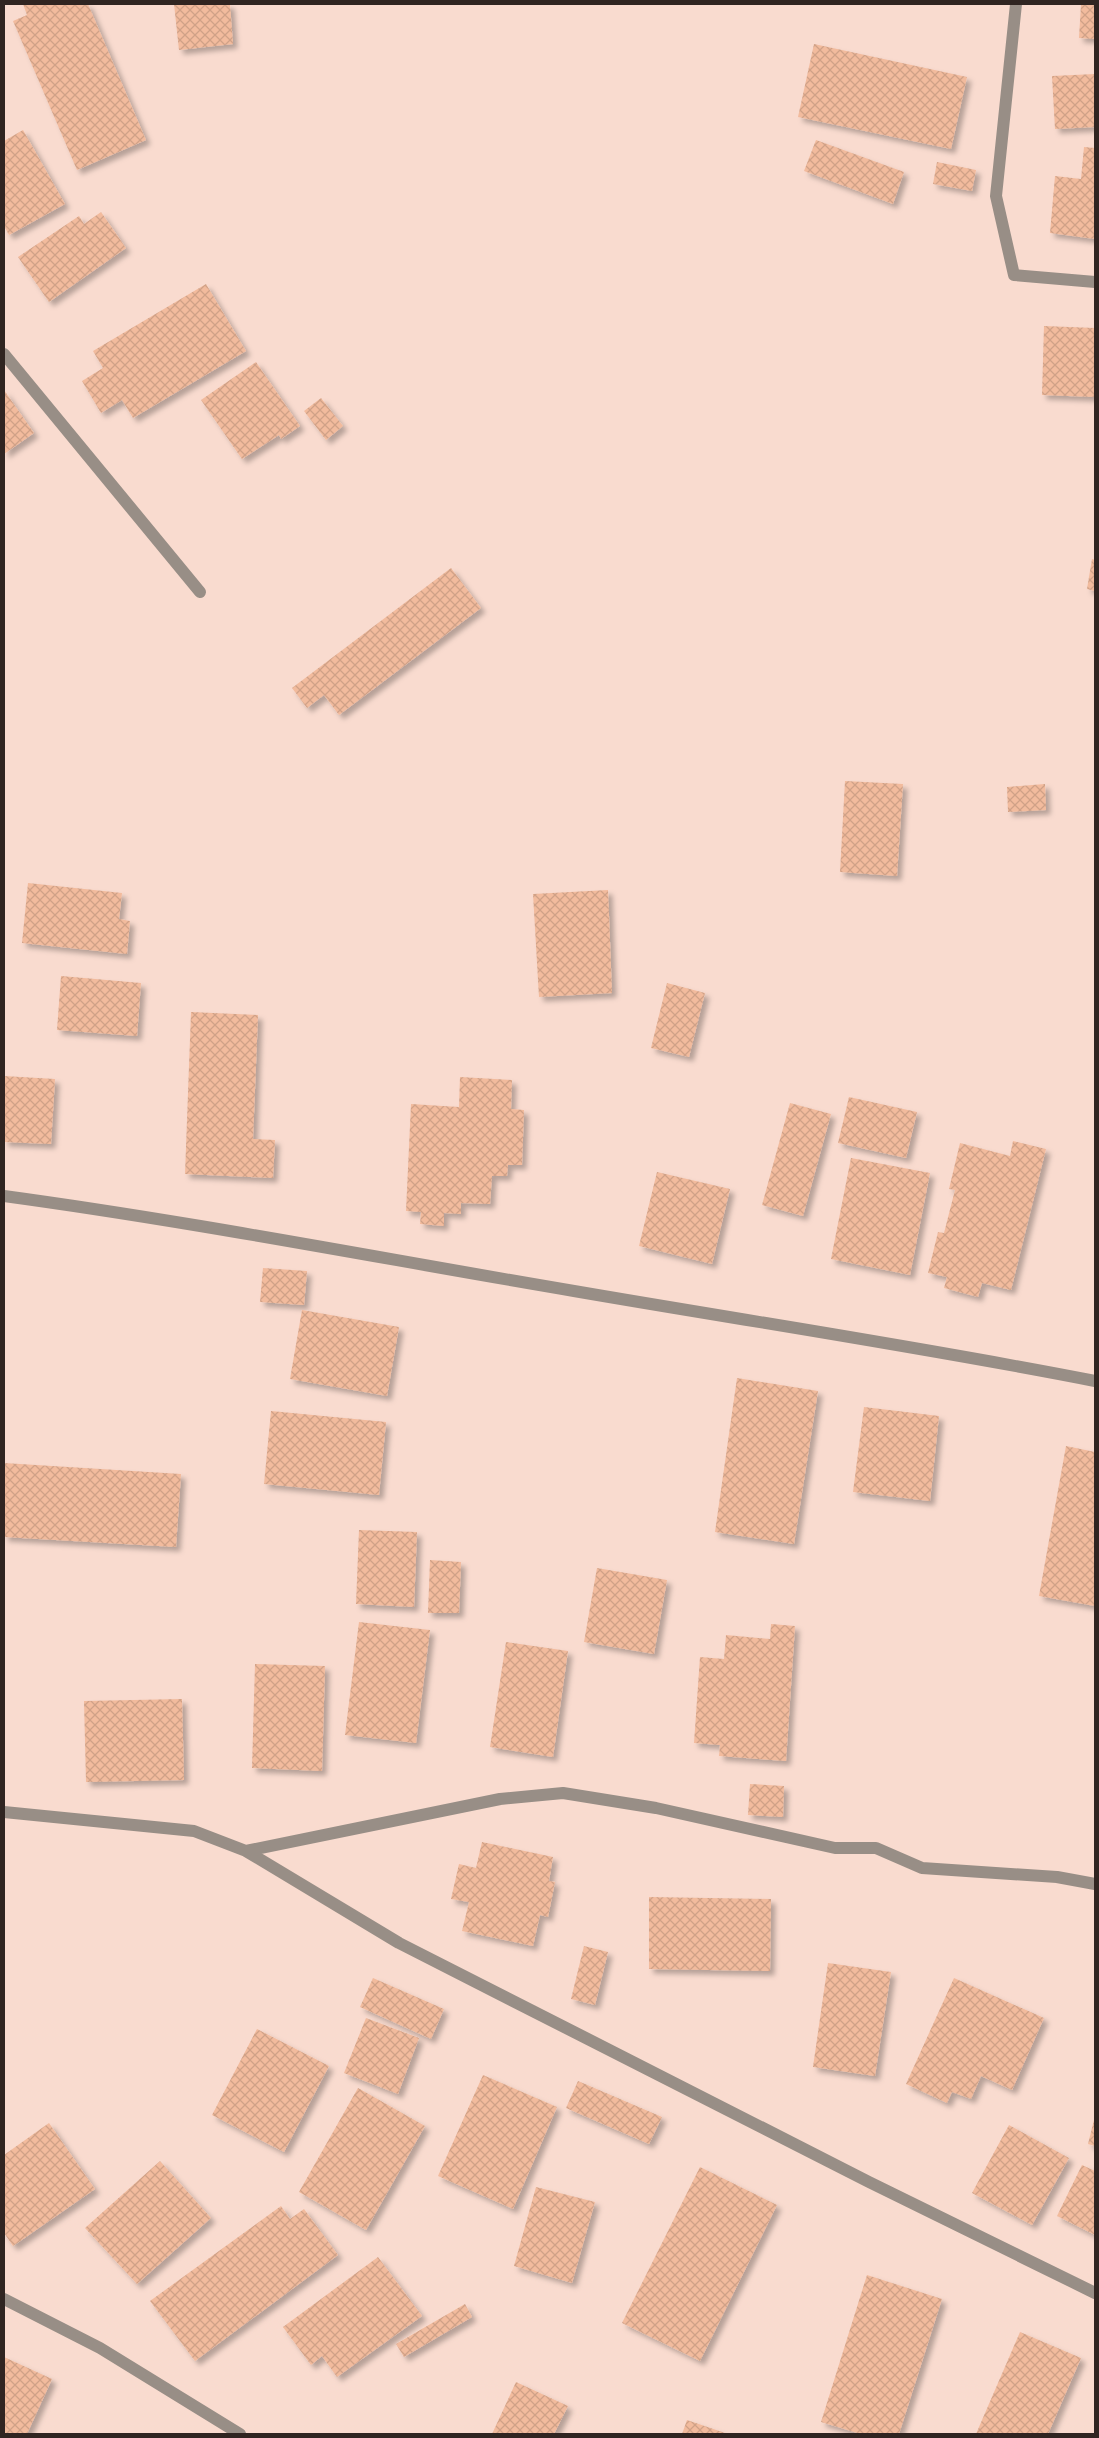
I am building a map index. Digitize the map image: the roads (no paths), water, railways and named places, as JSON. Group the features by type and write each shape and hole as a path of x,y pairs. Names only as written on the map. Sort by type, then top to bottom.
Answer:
{"street":[{"path":"1016,4 996,196 1014,275 1095,282"},
{"path":"4,354 200,592"},
{"path":"4,1196 131,1213 564,1289 950,1353 1095,1381"},
{"path":"246,1851 471,1804 500,1799 563,1794 656,1808 835,1848 876,1848 922,1868 1057,1877 1095,1884"},
{"path":"4,1812 194,1831 246,1851 399,1943 868,2182 1095,2294"},
{"path":"4,2299 100,2348 240,2434"}]}
